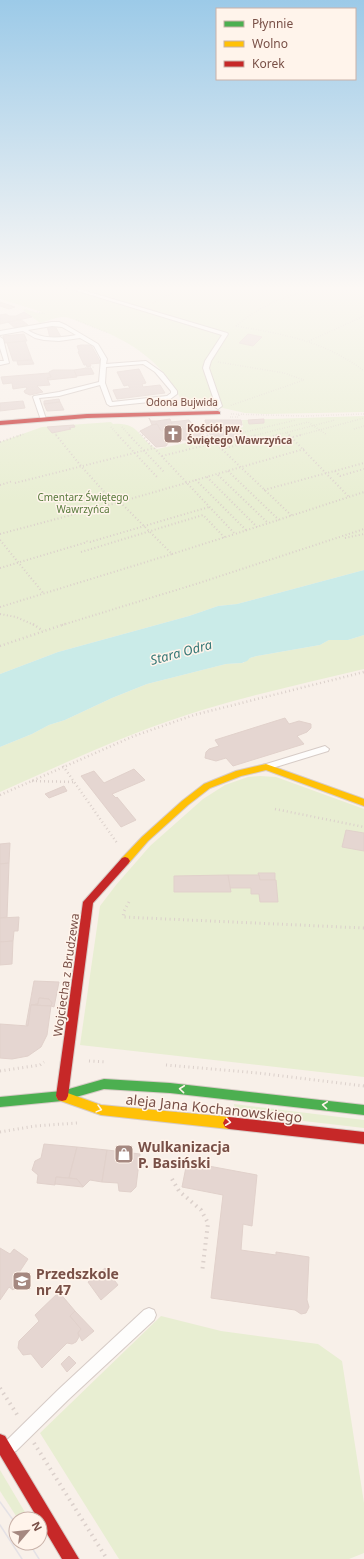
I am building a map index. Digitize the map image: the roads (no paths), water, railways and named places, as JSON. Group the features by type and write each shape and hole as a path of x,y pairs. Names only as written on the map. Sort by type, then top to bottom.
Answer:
{"street":[{"name":"Odona Bujwida","path":"0,423 43,419 218,409"},
{"path":"266,767 364,803"},
{"name":"Wojciecha z Brudzewa","path":"62,1096 88,902 157,827 207,786 233,775 266,767"},
{"name":"aleja Jana Kochanowskiego","path":"0,1102 62,1096 104,1084 170,1088 364,1110"},
{"name":"aleja Jana Kochanowskiego","path":"62,1096 101,1110 181,1117 364,1138"},
{"path":"3,1446 70,1559"}],"lane":[{"path":"104,360 102,384 110,404 169,398 174,394 174,391 160,373 144,362 104,366"},
{"path":"209,360 206,368 218,409"},
{"path":"43,419 36,397 59,394 102,384"},
{"path":"266,767 325,749"},
{"path":"3,1446 64,1394 149,1315"}],"water":[{"name":"Stara Odra","path":"364,570 364,635 348,640 329,640 320,645 257,656 242,663 226,664 147,684 0,747 0,674 58,652 189,616 218,606 237,604"}],"tram line":[{"path":"0,1502 8,1513"},
{"path":"0,1525 22,1559"},
{"path":"34,1551 39,1559"}],"place":[{"name":"Kościół pw. Świętego Wawrzyńca","path":"173,434"},
{"name":"Wulkanizacja P. Basiński","path":"124,1154"},
{"name":"Przedszkole nr 47","path":"22,1281"}],"park label":[{"name":"Cmentarz Świętego Wawrzyńca","path":"83,502"}]}
